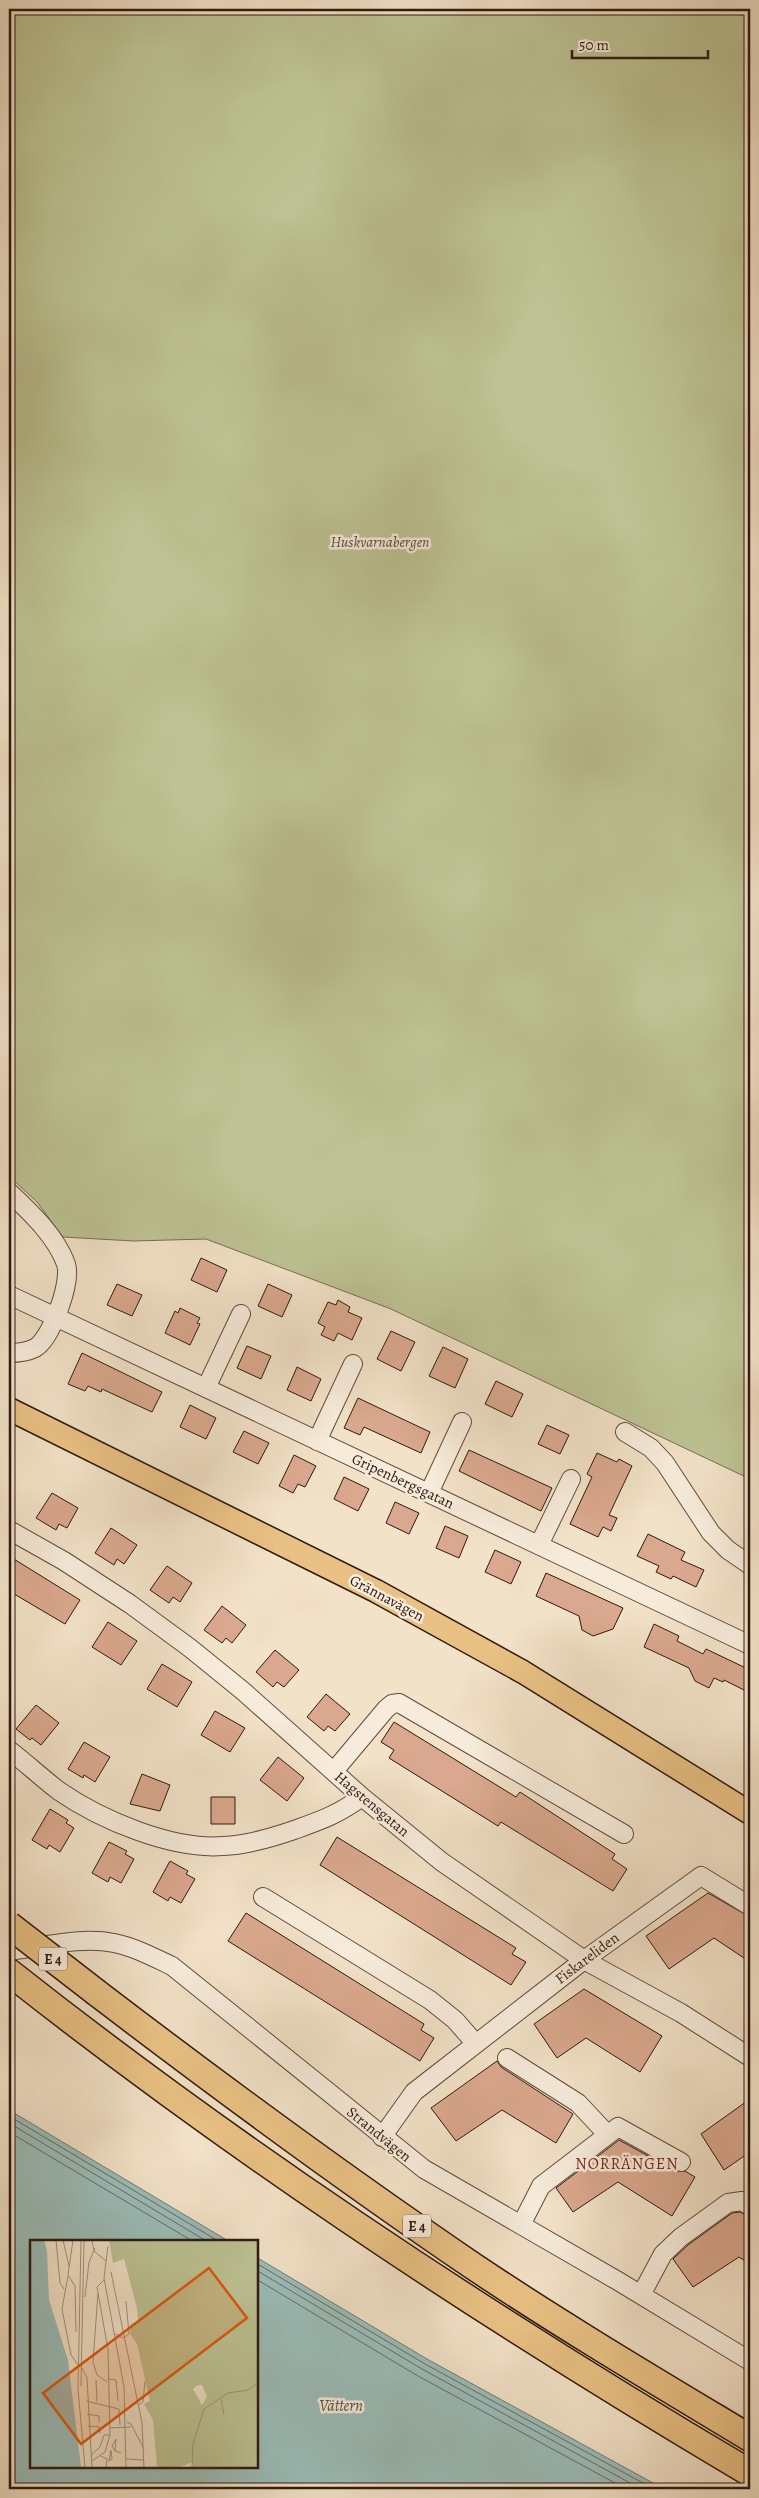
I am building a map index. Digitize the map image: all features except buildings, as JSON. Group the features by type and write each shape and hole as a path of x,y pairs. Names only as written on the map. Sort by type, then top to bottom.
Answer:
{"highway":[{"name":"E 4","path":"9,1925 239,2101 474,2266 617,2358 750,2438"},
{"name":"E 4","path":"9,1972 216,2129 449,2287 606,2387 750,2473"}],"main road":[{"name":"Grännavägen","path":"9,1409 376,1591 523,1672 750,1814"}],"street":[{"path":"9,1192 28,1210 53,1241 66,1265 68,1282 48,1334 36,1348 20,1353 9,1353"},
{"name":"Gripenbergsgatan","path":"9,1295 750,1645"},
{"path":"206,1388 241,1314"},
{"path":"317,1440 354,1364"},
{"path":"429,1493 462,1422"},
{"path":"625,1432 651,1448 665,1462 711,1533 728,1550 750,1565"},
{"path":"539,1545 570,1479"},
{"name":"Hagstensgatan","path":"9,1530 64,1561 130,1604 190,1648 362,1797 442,1862 584,1960 681,2013 750,2057"},
{"path":"334,1771 386,1709 392,1704 399,1703 624,1834"},
{"path":"9,1750 60,1791 104,1816 144,1832 184,1844 223,1846 270,1838 339,1814 362,1797"},
{"name":"Fiskareliden","path":"382,2137 414,2092 584,1960 701,1876 750,1906"},
{"path":"263,1896 430,2000 455,2020 476,2044"},
{"name":"Strandvägen","path":"9,1951 84,1941 113,1943 172,1966 424,2169 641,2295 750,2362"},
{"path":"507,2058 578,2103 607,2134"},
{"path":"521,2225 541,2186 618,2127 682,2162"},
{"path":"641,2295 663,2254 681,2237 728,2203 742,2201 750,2206"}],"green space":[{"name":"Huskvarnabergen","path":"9,9 750,9 750,1479 391,1309 206,1239 134,1241 63,1237 37,1202 9,1176"}],"water":[{"name":"Vättern","path":"9,2110 227,2240 30,2240 30,2468 258,2468 258,2258 427,2359 664,2489 9,2489"}],"district":[{"name":"NORRÄNGEN","path":"627,2163"}]}
